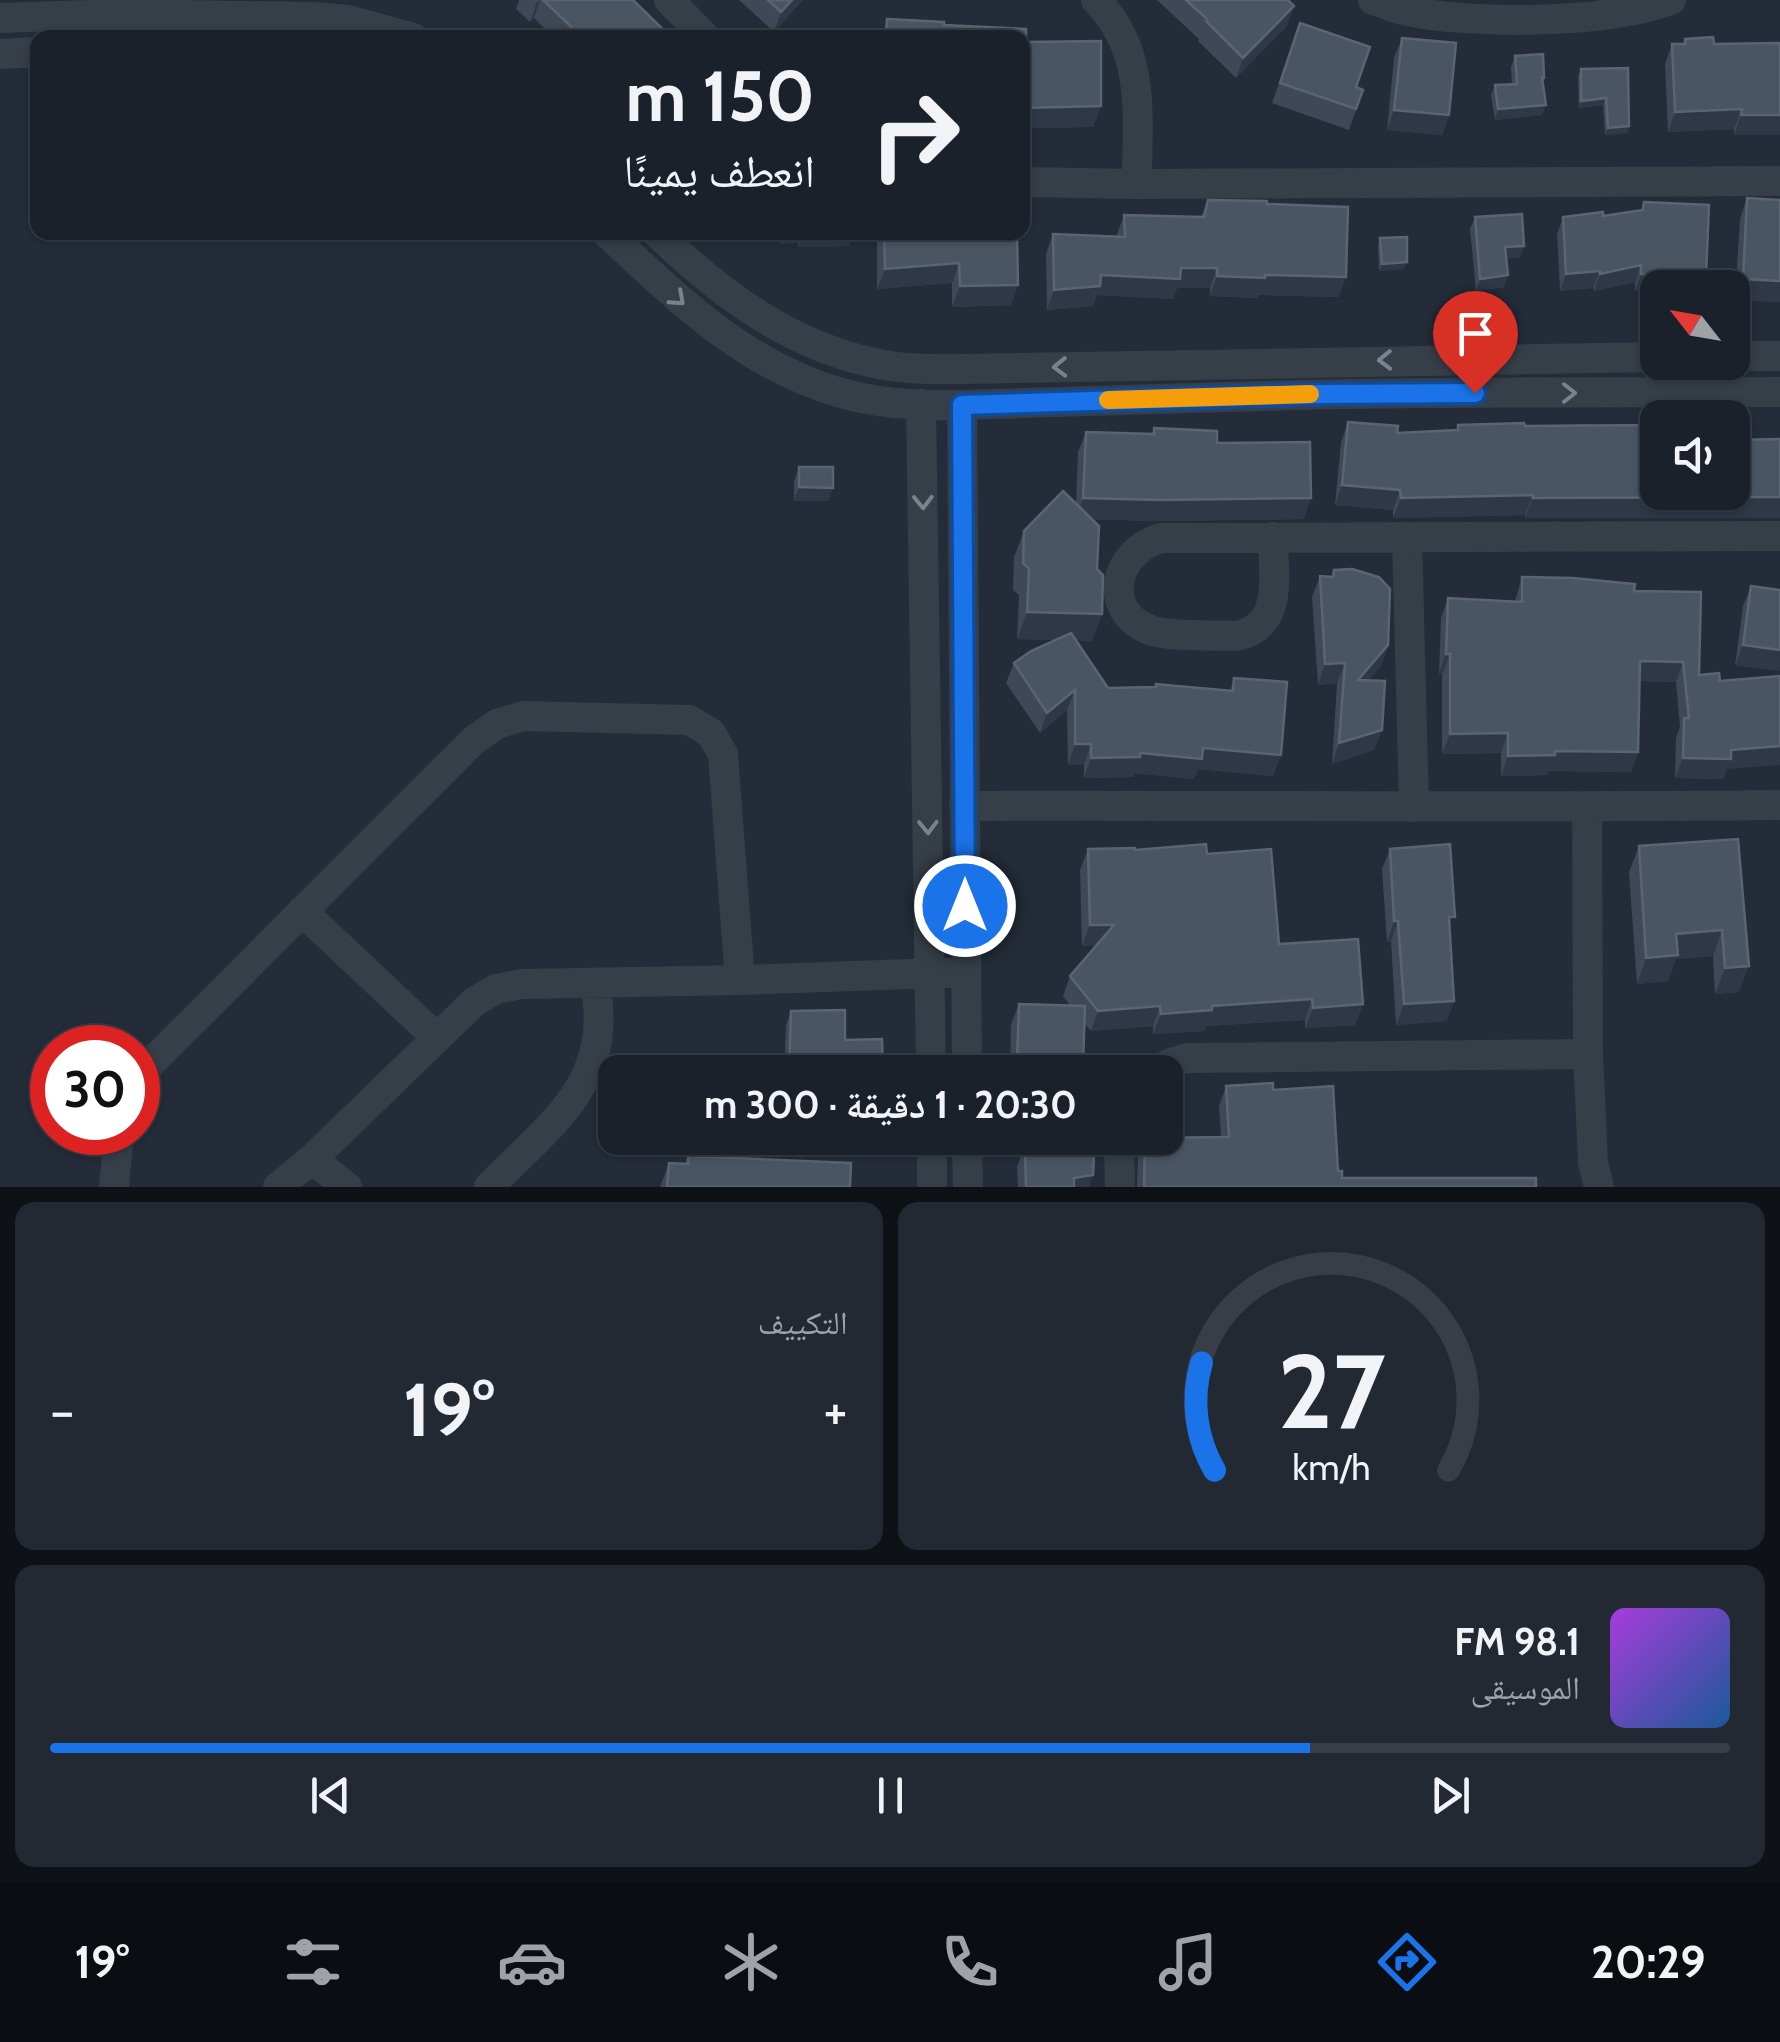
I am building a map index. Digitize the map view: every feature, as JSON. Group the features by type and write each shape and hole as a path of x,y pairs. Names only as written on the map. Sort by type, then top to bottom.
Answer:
{"street":[{"path":"668,0 698,30"},
{"path":"1096,0 1110,14 1125,40 1134,68 1137,184"},
{"path":"1374,0 1403,10 1504,18 1609,14 1671,0"},
{"path":"0,18 119,7 155,8 286,27 348,20 385,30"},
{"path":"0,54 30,52"},
{"path":"1030,182 1780,181"},
{"path":"615,240 720,334 758,358 838,393 881,403 962,405 1323,394 1780,392"},
{"path":"665,240 718,287 755,313 836,352 880,364 964,369 1640,357"},
{"path":"1750,356 1780,356"},
{"path":"1202,364 1202,398"},
{"path":"922,404 931,1055"},
{"path":"962,405 966,1055"},
{"path":"1273,537 1273,604 1264,622 1247,634 1156,632 1130,617 1123,604 1119,590 1125,562 1146,542 1161,538 1273,537 1780,536"},
{"path":"1408,537 1414,807"},
{"path":"160,1054 474,740 497,724 523,716 690,720 710,733 723,754 740,980"},
{"path":"964,806 1780,805"},
{"path":"1587,807 1588,1054 1592,1162 1599,1187"},
{"path":"302,912 437,1038"},
{"path":"278,1187 474,1002 496,989 522,984 966,972"},
{"path":"490,1187 573,1100 584,1083 592,1065 600,1024 595,984"},
{"path":"1183,1059 1588,1054"},
{"path":"114,1187 117,1155"},
{"path":"932,1155 932,1187"},
{"path":"967,1155 968,1187"},
{"path":"1119,1155 1120,1187"},
{"path":"312,1159 347,1187"}],"building":[{"path":"543,0 633,0 664,30 575,30"},
{"path":"768,0 792,0 781,12"},
{"path":"1186,0 1288,0 1294,6 1243,58"},
{"path":"887,19 1026,29 1026,30 886,30"},
{"path":"1300,23 1370,47 1356,87 1363,90 1356,109 1280,83"},
{"path":"1713,37 1714,44 1780,43 1780,115 1741,115 1742,109 1675,112 1672,44"},
{"path":"1402,38 1456,43 1449,115 1394,110"},
{"path":"1101,41 1101,106 1030,108 1030,42"},
{"path":"1543,54 1546,105 1498,109 1495,85 1517,84 1515,56"},
{"path":"1628,68 1629,126 1608,128 1606,98 1581,101 1581,69"},
{"path":"1747,198 1780,200 1780,281 1750,279 1750,270 1743,270"},
{"path":"1208,200 1348,207 1346,277 1217,276 1217,268 1181,268 1180,279 1101,275 1100,286 1054,290 1053,234 1125,237 1124,215 1204,217"},
{"path":"1644,202 1709,205 1706,270 1641,270 1641,265 1600,274 1566,274 1563,217 1643,210"},
{"path":"1522,214 1524,246 1505,247 1508,275 1480,279 1475,217"},
{"path":"1407,237 1407,262 1382,264 1380,238"},
{"path":"884,240 1017,240 1018,285 960,286 959,263 885,269"},
{"path":"1348,422 1398,426 1397,433 1458,430 1458,425 1640,425 1640,498 1401,498 1400,490 1342,485"},
{"path":"1154,428 1217,431 1217,443 1310,442 1311,498 1083,498 1086,432 1154,434"},
{"path":"1780,439 1780,497 1750,497 1750,440"},
{"path":"799,467 833,467 833,488 799,487"},
{"path":"1063,491 1099,526 1097,569 1103,575 1102,614 1027,612 1029,569 1023,563 1024,531"},
{"path":"1352,569 1379,577 1390,589 1388,645 1358,680 1385,681 1382,730 1339,743 1345,663 1325,664 1320,576 1333,577 1334,570"},
{"path":"1522,577 1635,584 1634,591 1701,592 1699,675 1719,673 1720,681 1780,676 1780,746 1731,750 1731,759 1683,758 1684,718 1689,718 1683,662 1640,661 1638,752 1555,751 1555,755 1508,756 1508,733 1450,734 1448,598 1522,602"},
{"path":"1751,586 1780,590 1780,650 1743,645"},
{"path":"1071,633 1108,688 1156,684 1233,691 1234,678 1287,682 1281,755 1203,748 1202,759 1140,753 1140,757 1091,758 1091,744 1075,744 1075,690 1047,713 1014,663"},
{"path":"1738,839 1749,966 1725,968 1722,930 1676,934 1678,955 1646,958 1639,846"},
{"path":"1206,844 1207,854 1271,849 1279,944 1358,939 1363,1004 1313,1008 1312,999 1161,1014 1160,1006 1098,1011 1070,976 1114,925 1090,925 1088,849"},
{"path":"1450,844 1455,917 1449,917 1454,1001 1404,1004 1390,849"},
{"path":"1019,1004 1085,1006 1083,1055 1017,1055"},
{"path":"845,1010 845,1040 882,1039 882,1055 790,1055 791,1011"},
{"path":"1273,1083 1273,1090 1333,1086 1338,1171 1342,1171 1342,1178 1536,1178 1536,1187 1144,1187 1145,1155 1183,1155 1183,1138 1229,1137 1226,1086"},
{"path":"1025,1155 1094,1155 1093,1175 1074,1178 1074,1187 1026,1187"},
{"path":"688,1156 851,1163 850,1187 667,1187 669,1163 688,1164"}],"slow traffic":[{"path":"1108,400 1310,394"}],"route":[{"path":"965,906 962,405 1475,393"}]}
